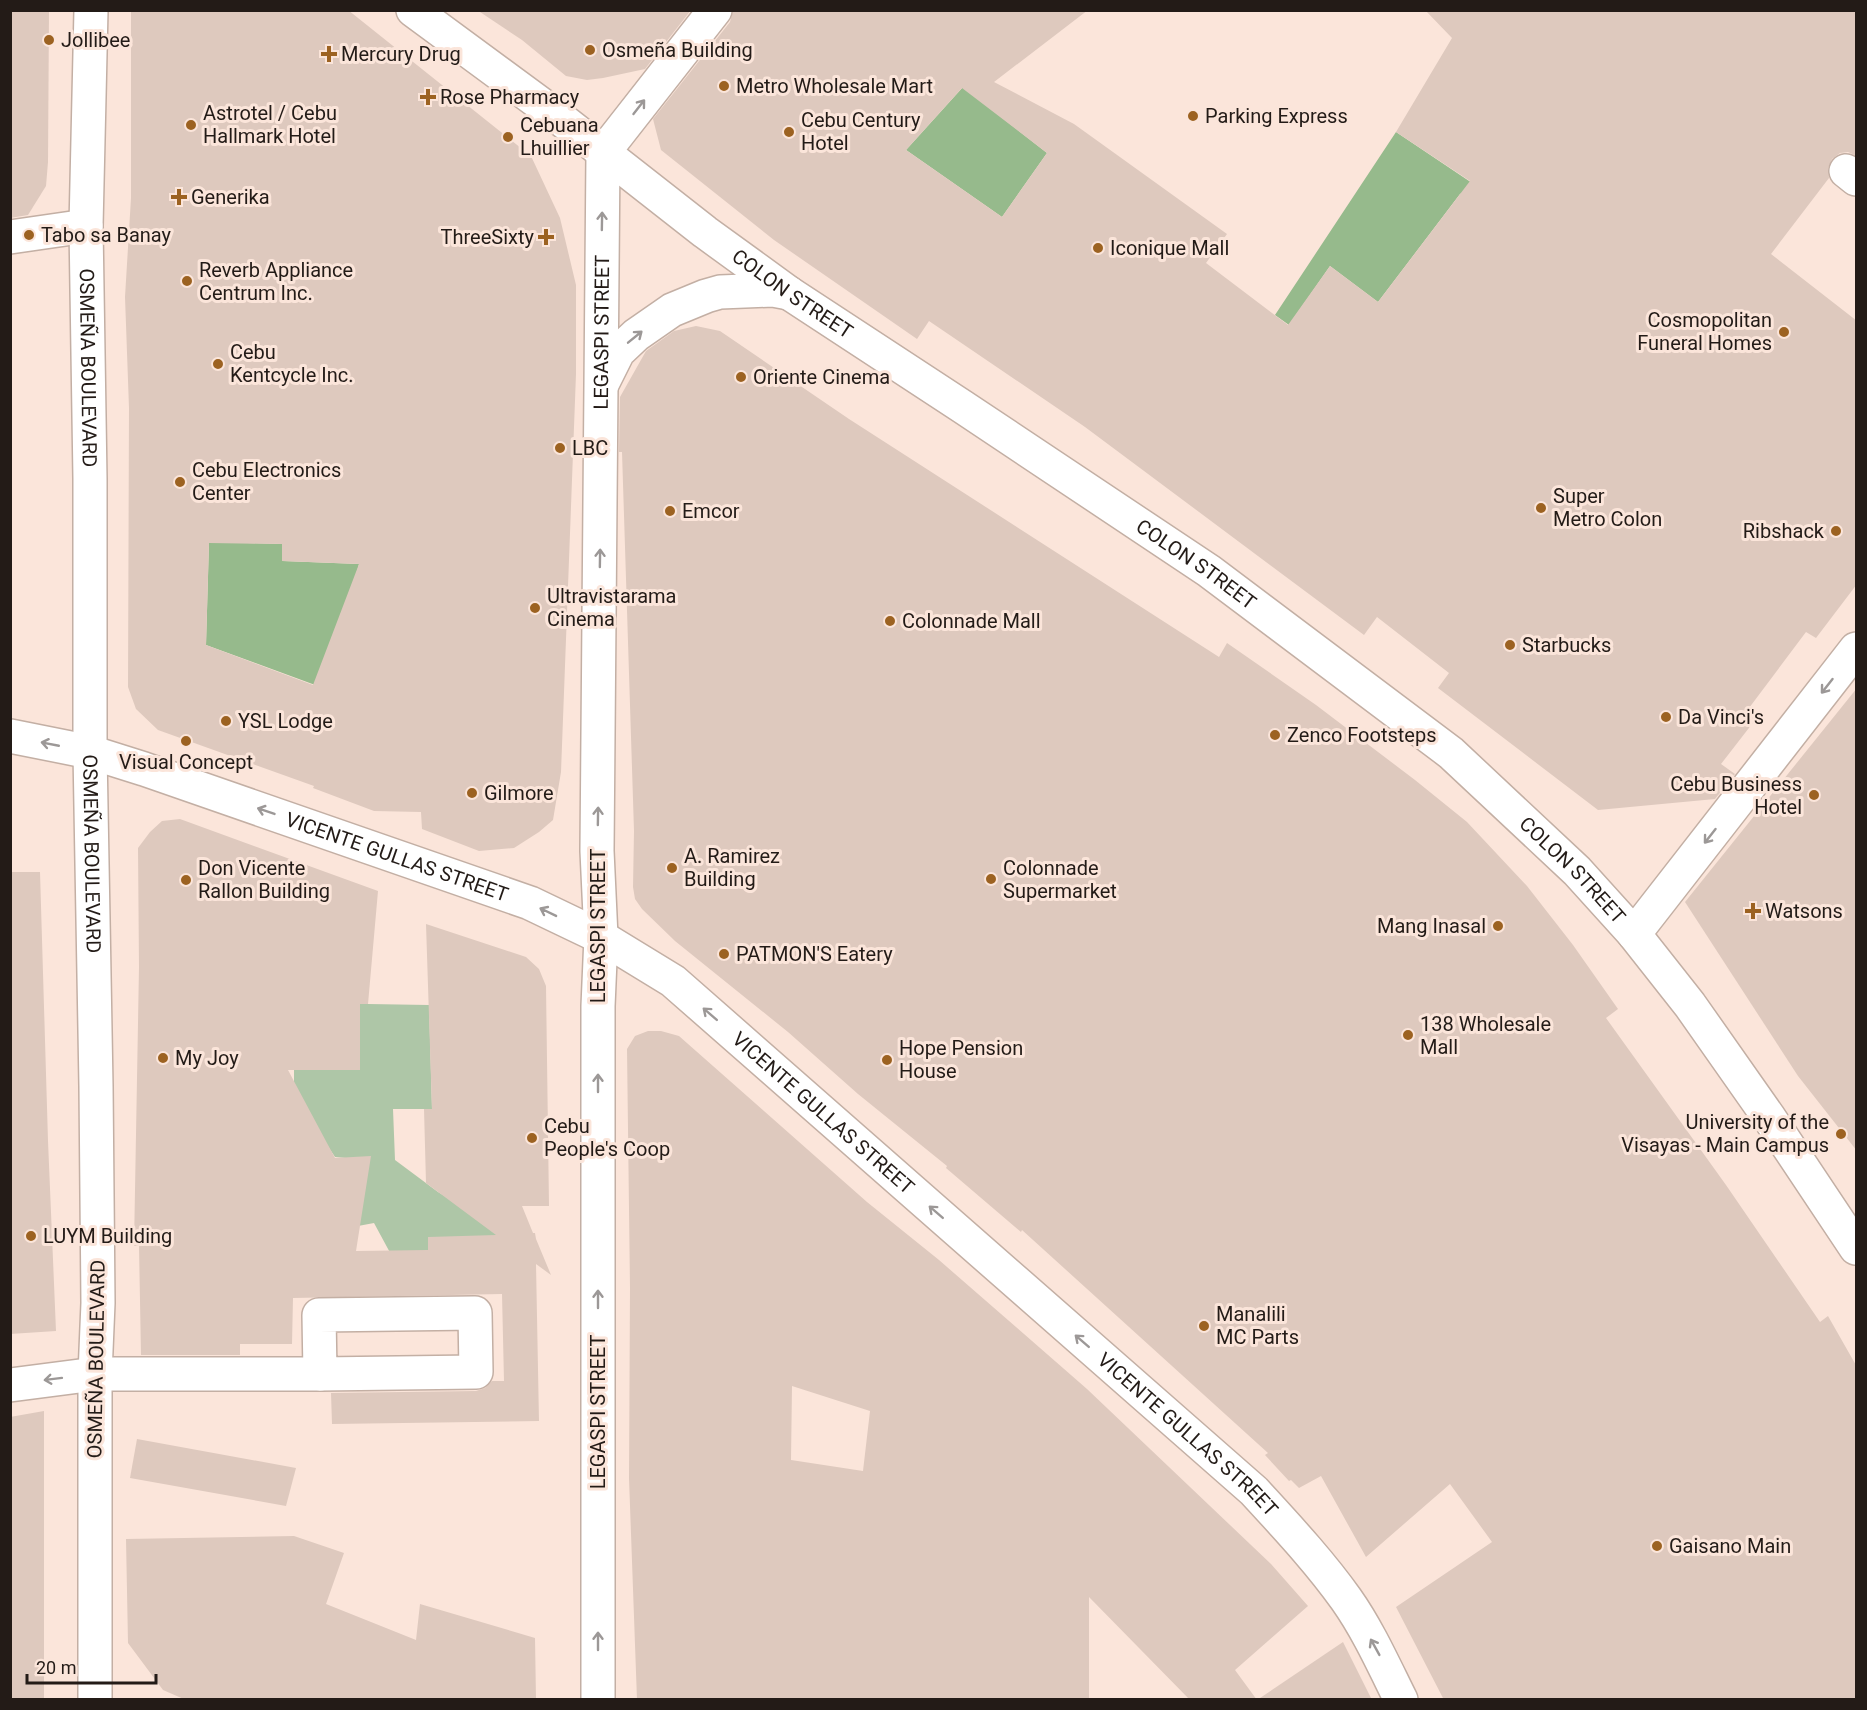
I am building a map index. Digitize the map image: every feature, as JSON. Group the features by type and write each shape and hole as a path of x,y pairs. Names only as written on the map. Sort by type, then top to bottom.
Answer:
{"street":[{"name":"OSMEÑA BOULEVARD","path":"91,10 86,226 90,479 90,752 98,1303 95,1374 98,1699"},
{"name":"COLON STREET","path":"412,10 789,293 963,406 1209,571 1451,753 1577,871 1634,934 1690,1005 1857,1248"},
{"path":"603,153 715,10"},
{"name":"LEGASPI STREET","path":"598,1700 598,1005 601,937 597,851 603,153"},
{"path":"10,237 86,226"},
{"path":"602,384 618,352 636,335 672,310 720,292 773,290 789,293"},
{"path":"1634,934 1857,648"},
{"name":"VICENTE GULLAS STREET","path":"10,736 90,752 530,903 601,937 673,981 1254,1491 1347,1600 1376,1648 1401,1700"},
{"path":"10,1385 95,1374 320,1374 476,1372 475,1313 319,1315 320,1374"}],"green space":[{"path":"963,87 1047,153 1002,217 906,150"},
{"path":"1396,132 1475,185 1460,194 1378,302 1330,266 1289,325 1275,315"},
{"path":"209,542 282,544 283,561 359,564 326,689 206,645"},
{"path":"310,1000 429,1005 432,1109 393,1109 395,1160 438,1192 542,1254 394,1260 374,1223 358,1226 346,1158 335,1157 294,1095 294,1070 360,1070 360,1017"}],"building":[{"path":"10,10 49,10 46,186 28,215 10,218"},
{"path":"131,10 348,10 531,156 560,218 576,285 576,374 561,772 553,820 514,848 479,851 422,829 421,812 374,811 313,788 314,786 158,730 136,709 128,687 129,408 125,297 131,198","holes":["209,543 282,544 282,561 359,564 313,685 206,645"]},
{"name":"Osmeña Building","path":"477,10 691,10 645,69 587,80 566,76 522,40"},
{"path":"733,10 1088,10 994,82 1074,124 1227,234 1206,263 1288,325 1330,266 1378,302 1470,181 1396,132 1452,38 1425,10 1857,10 1857,156 1848,152 1840,153 1832,159 1828,168 1829,178 1771,254 1857,321 1857,584 1816,638 1806,632 1749,708 1759,715 1721,764 1735,774 1715,799 1598,810 1438,688 1449,673 1377,617 1364,635 1085,427 929,321 917,339 774,240 661,150 653,119 730,22","holes":["962,88 1047,153 1002,217 906,150"]},
{"path":"696,326 720,331 849,419 1219,657 1227,643 1316,705 1467,822 1527,886 1573,945 1618,1009 1606,1018 1726,1185 1820,1322 1828,1316 1857,1367 1857,1700 1444,1700 1396,1607 1492,1542 1450,1484 1366,1557 1321,1476 1299,1488 1291,1480 1289,1481 1265,1455 1268,1453 1022,1230 1021,1232 946,1168 947,1166 858,1094 788,1032 675,941 642,909 635,899 633,887 634,831 622,452 619,452 620,397 646,351 674,331"},
{"name":"Cebu Business Hotel","path":"1857,688 1857,1151 1798,1076 1685,902"},
{"path":"180,819 378,891 368,1004 360,1004 360,1070 288,1070 335,1158 371,1156 356,1251 428,1250 428,1237 496,1235 426,1183 424,1109 432,1109 426,924 526,957 539,969 546,986 549,1206 522,1206 551,1275 536,1264 539,1421 332,1424 331,1393 476,1391 485,1388 492,1381 504,1381 502,1294 293,1298 292,1344 240,1344 240,1355 141,1355 139,1246 134,1246 139,967 138,848 162,821"},
{"path":"10,872 40,872 56,1331 10,1334"},
{"path":"648,1031 661,1031 679,1036 867,1202 939,1260 1087,1389 1271,1564 1308,1606 1235,1670 1257,1700 1190,1700 1089,1597 1089,1700 637,1700 629,1478 630,1288 627,1049 635,1036","holes":["792,1386 870,1411 863,1471 791,1460"]},
{"path":"44,1411 44,1700 10,1700 10,1417"},
{"path":"137,1439 296,1468 286,1506 130,1478"},
{"path":"294,1536 344,1553 326,1604 416,1640 420,1604 535,1638 536,1700 186,1700 163,1690 128,1643 126,1539"},
{"path":"1343,1642 1372,1700 1257,1700"}],"place":[{"name":"Jollibee","path":"49,40"},
{"name":"Osmeña Building","path":"590,50"},
{"name":"Mercury Drug","path":"329,54"},
{"name":"Metro Wholesale Mart","path":"724,86"},
{"name":"Rose Pharmacy","path":"428,97"},
{"name":"Parking Express","path":"1193,116"},
{"name":"Astrotel / Cebu Hallmark Hotel","path":"191,125"},
{"name":"Cebu Century Hotel","path":"789,132"},
{"name":"Cebuana Lhuillier","path":"508,137"},
{"name":"Generika","path":"179,197"},
{"name":"Tabo sa Banay","path":"29,235"},
{"name":"ThreeSixty","path":"546,237"},
{"name":"Iconique Mall","path":"1098,248"},
{"name":"Reverb Appliance Centrum Inc.","path":"187,281"},
{"name":"Cosmopolitan Funeral Homes","path":"1784,332"},
{"name":"Cebu Kentcycle Inc.","path":"218,364"},
{"name":"Oriente Cinema","path":"741,377"},
{"name":"LBC","path":"560,448"},
{"name":"Cebu Electronics Center","path":"180,482"},
{"name":"Super Metro Colon","path":"1541,508"},
{"name":"Emcor","path":"670,511"},
{"name":"Ribshack","path":"1836,531"},
{"name":"Ultravistarama Cinema","path":"535,608"},
{"name":"Colonnade Mall","path":"890,621"},
{"name":"Starbucks","path":"1510,645"},
{"name":"Da Vinci's","path":"1666,717"},
{"name":"YSL Lodge","path":"226,721"},
{"name":"Zenco Footsteps","path":"1275,735"},
{"name":"Visual Concept","path":"186,741"},
{"name":"Gilmore","path":"472,793"},
{"name":"Cebu Business Hotel","path":"1814,795"},
{"name":"A. Ramirez Building","path":"672,868"},
{"name":"Colonnade Supermarket","path":"991,879"},
{"name":"Don Vicente Rallon Building","path":"186,880"},
{"name":"Watsons","path":"1753,911"},
{"name":"Mang Inasal","path":"1498,926"},
{"name":"PATMON'S Eatery","path":"724,954"},
{"name":"138 Wholesale Mall","path":"1408,1035"},
{"name":"My Joy","path":"163,1058"},
{"name":"Hope Pension House","path":"887,1060"},
{"name":"University of the Visayas - Main Campus","path":"1841,1134"},
{"name":"Cebu People's Coop","path":"532,1138"},
{"name":"LUYM Building","path":"31,1236"},
{"name":"Manalili MC Parts","path":"1204,1326"},
{"name":"Gaisano Main","path":"1657,1546"}]}
